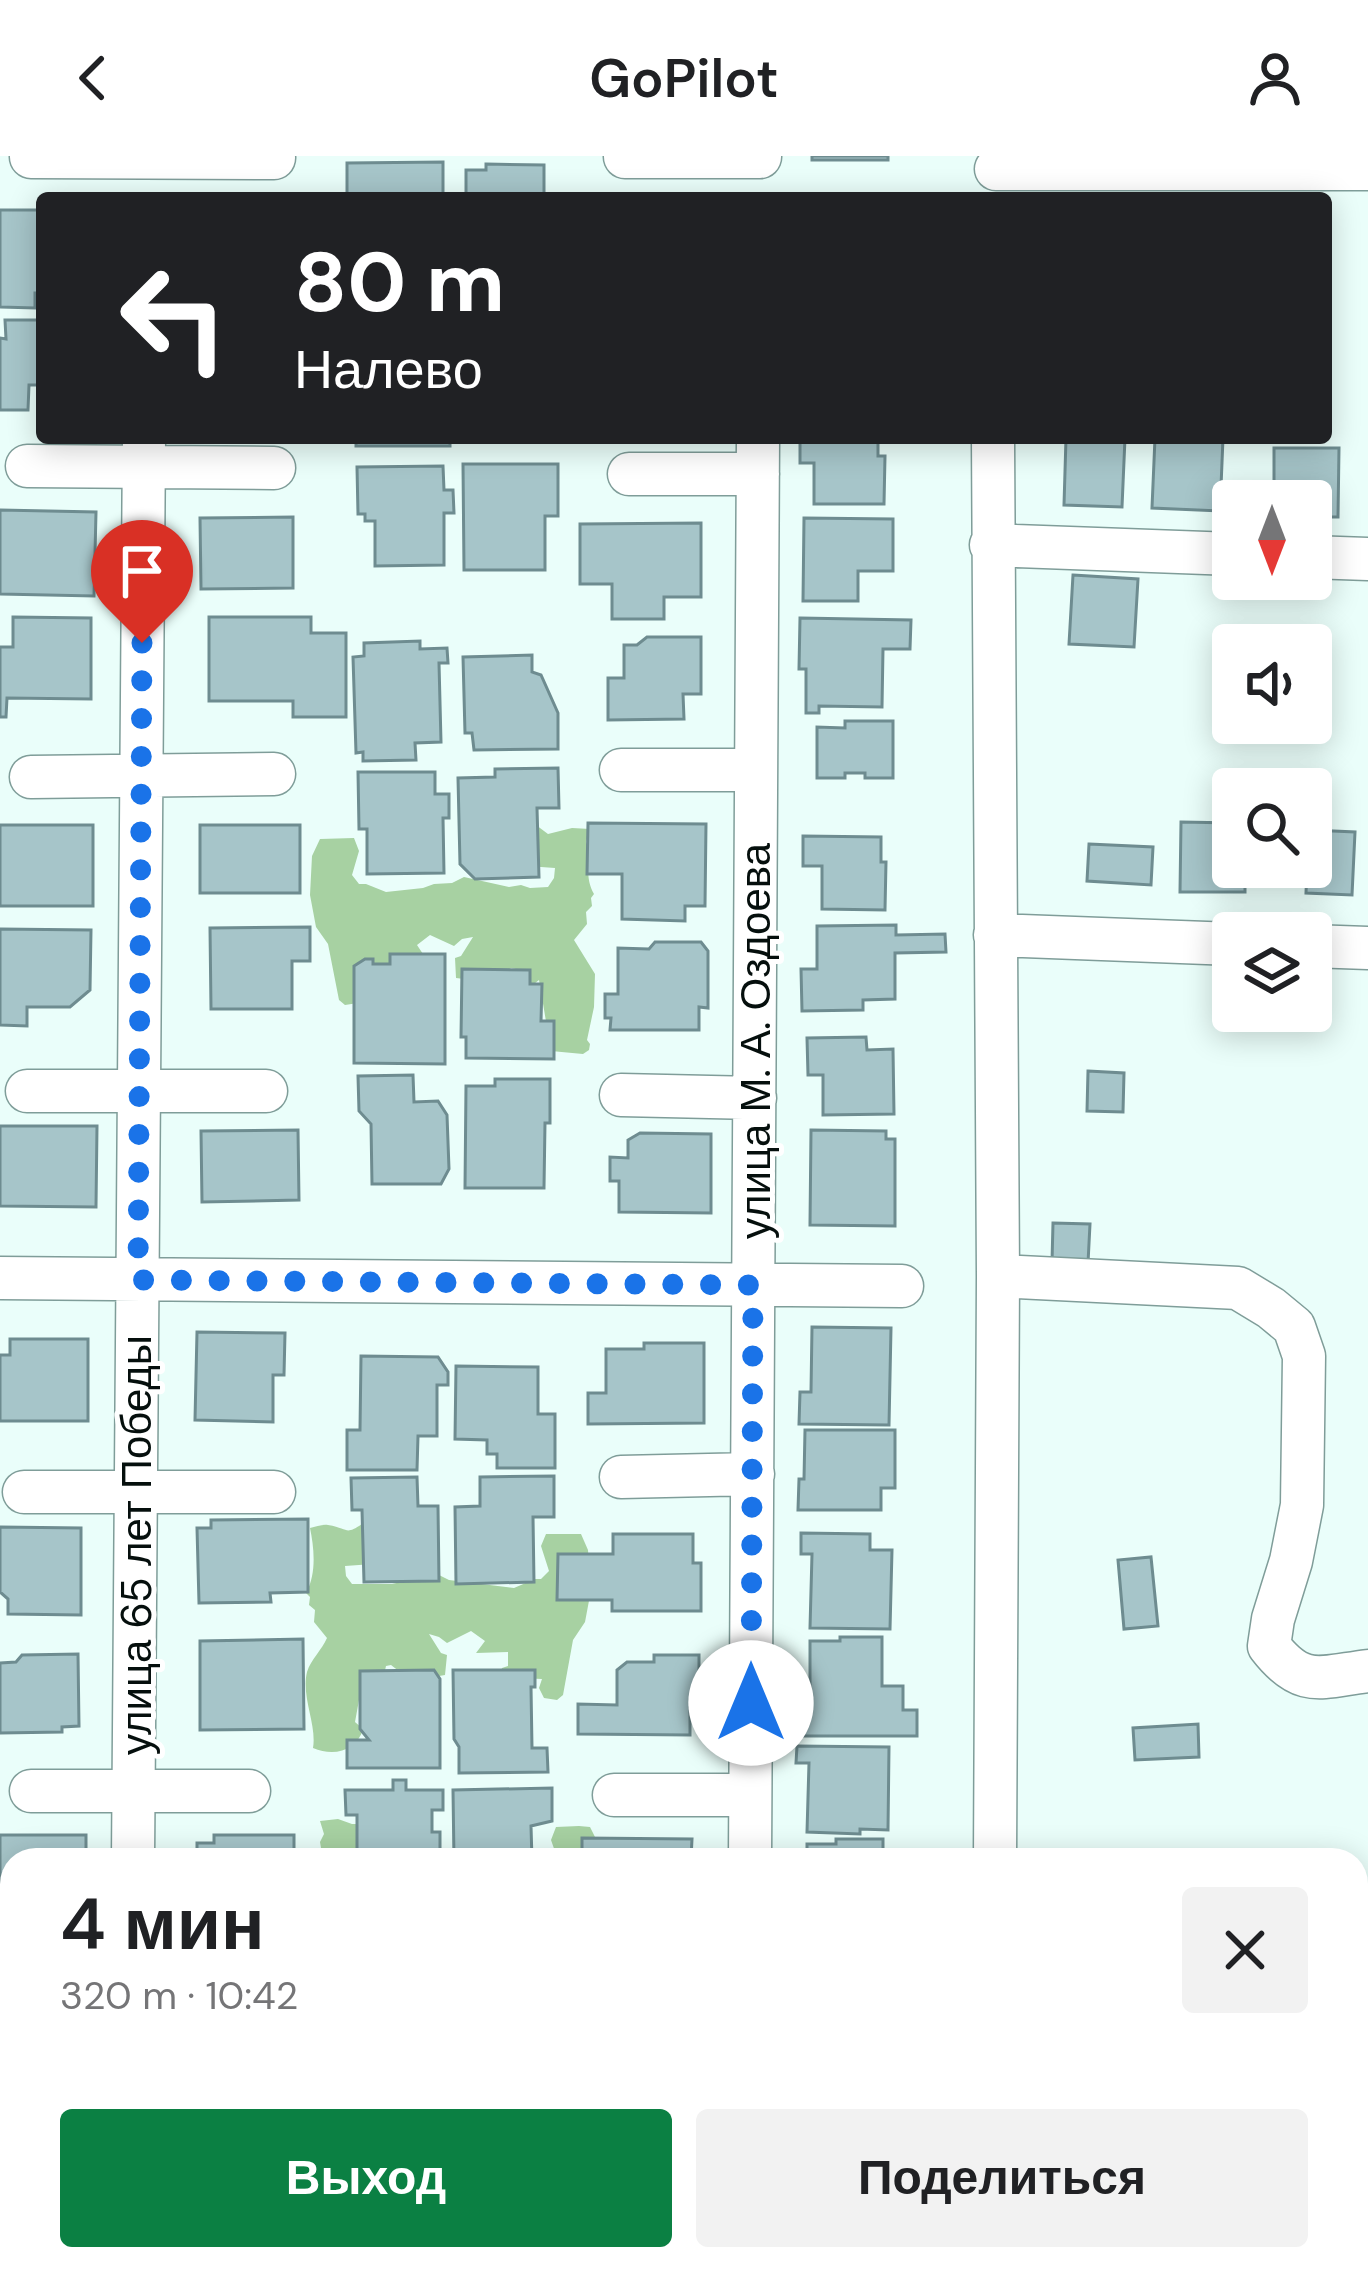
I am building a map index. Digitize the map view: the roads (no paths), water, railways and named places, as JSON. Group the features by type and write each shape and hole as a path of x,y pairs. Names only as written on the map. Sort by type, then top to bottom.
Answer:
{"street":[{"path":"625,157 760,156 760,192"},
{"path":"31,157 146,171 274,158"},
{"path":"996,174 1368,169"},
{"path":"993,444 998,1276 995,1848"},
{"path":"28,466 144,452 274,468"},
{"name":"улица 65 лет Победы","path":"133,1848 144,452"},
{"path":"629,474 758,456"},
{"name":"улица М. А. Оздоева","path":"750,1848 758,456"},
{"path":"992,545 1212,553"},
{"path":"1332,558 1368,559"},
{"path":"621,770 756,770"},
{"path":"31,777 274,774"},
{"path":"995,935 1212,943"},
{"path":"1332,947 1368,948"},
{"path":"28,1091 266,1091"},
{"path":"621,1095 754,1098"},
{"path":"998,1276 1238,1288 1294,1327 1304,1356 1302,1505 1269,1646 1285,1667 1308,1678 1368,1671"},
{"path":"0,1279 902,1286"},
{"path":"621,1477 752,1474"},
{"path":"24,1492 274,1492"},
{"path":"31,1791 248,1791"},
{"path":"614,1795 751,1795"}]}
